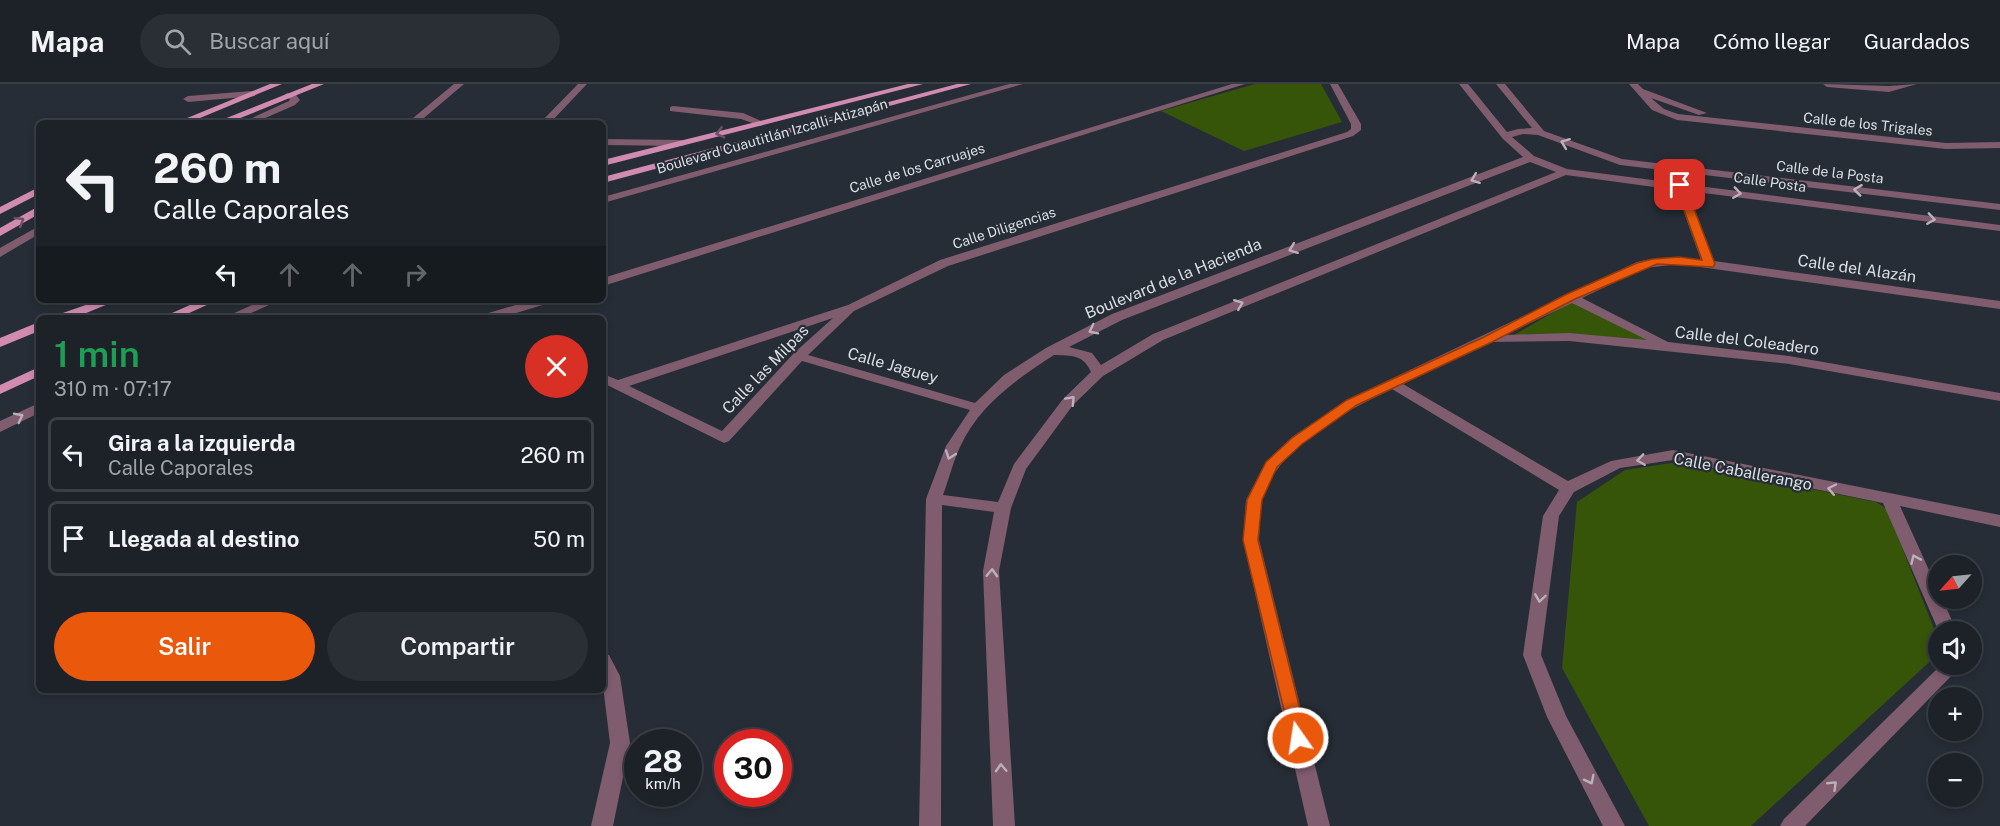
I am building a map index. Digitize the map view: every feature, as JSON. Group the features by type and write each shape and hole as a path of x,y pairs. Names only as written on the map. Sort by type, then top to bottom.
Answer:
{"main road":[{"path":"187,120 278,84"},
{"path":"227,120 320,84"},
{"name":"Boulevard Cuautitlán Izcalli-Atizapán","path":"682,143 919,84"},
{"name":"Boulevard Cuautitlán Izcalli-Atizapán","path":"606,179 967,84"},
{"name":"Boulevard Cuautitlán Izcalli-Atizapán","path":"606,162 646,148"},
{"path":"0,211 36,192"},
{"path":"0,233 36,211"},
{"path":"70,315 104,303"},
{"path":"174,315 204,303"},
{"path":"0,343 36,327"},
{"path":"0,334 25,332"},
{"path":"0,378 36,370"},
{"path":"0,390 36,371"}],"street":[{"path":"416,120 460,84"},
{"path":"547,120 583,84"},
{"name":"Boulevard Cuautitlán Izcalli-Atizapán","path":"606,199 1019,84"},
{"name":"Calle de los Carruajes","path":"606,281 1241,84"},
{"name":"Calle Diligencias","path":"617,385 852,308 944,263 1350,134 1356,130 1356,124 1334,84"},
{"name":"Calle Posta","path":"1463,84 1506,137 1530,158 1565,172 2000,228"},
{"path":"1500,84 1541,133"},
{"path":"1827,84 1889,89 1913,84"},
{"name":"Calle de los Trigales","path":"1637,87 1654,109 1677,117 1946,146 2000,145"},
{"path":"188,99 202,89"},
{"path":"188,99 252,94"},
{"path":"253,120 295,100 287,96"},
{"path":"188,99 212,109"},
{"path":"673,109 743,116 761,123"},
{"path":"1506,137 1513,132 1529,130 1541,133 1620,162 1630,169 1625,172 1596,176"},
{"path":"606,142 646,148"},
{"path":"606,154 682,143"},
{"name":"Boulevard de la Hacienda","path":"930,826 934,500 953,446 978,408 1009,378 1051,351 1118,317 1530,158"},
{"name":"Calle de la Posta","path":"1620,162 2000,207"},
{"path":"1004,826 991,571 1002,508 1019,468 1068,402 1098,373 1158,337 1565,172"},
{"path":"1680,185 1709,264"},
{"path":"0,253 36,231"},
{"name":"Calle del Alazán","path":"1319,826 1251,540 1254,500 1271,465 1297,441 1352,403 1571,297 1641,265 1657,261 1679,260 2000,305"},
{"path":"1571,297 1675,349"},
{"path":"236,315 266,303"},
{"path":"497,315 535,303"},
{"name":"Calle las Milpas","path":"606,380 724,438 799,356 852,308"},
{"name":"Calle del Coleadero","path":"1488,339 1569,337 1624,341 1675,349 1789,360 2000,397"},
{"path":"1051,351 1076,351 1086,354 1094,361 1098,373"},
{"name":"Calle Jaguey","path":"799,356 978,408"},
{"path":"1394,384 1568,488 1551,516 1532,655 1557,717 1614,826"},
{"path":"0,427 36,409"},
{"name":"Calle Caballerango","path":"1568,488 1617,464 1673,455 1890,501 2000,521"},
{"path":"934,500 1002,508"},
{"path":"1890,501 1943,621"},
{"path":"602,826 620,743 612,676 606,665"},
{"path":"1791,826 1943,675"}],"green space":[{"path":"1255,84 1321,84 1342,122 1244,151 1161,111"},
{"path":"1573,301 1658,343 1514,335"},
{"path":"1678,462 1876,502 1887,509 1931,621 1928,621 1928,663 1751,826 1649,826 1562,668 1577,502 1625,470"}],"route":[{"path":"1298,738 1251,540 1254,500 1271,465 1297,441 1352,403 1571,297 1641,265 1657,261 1679,260 1709,264 1680,185"}]}
